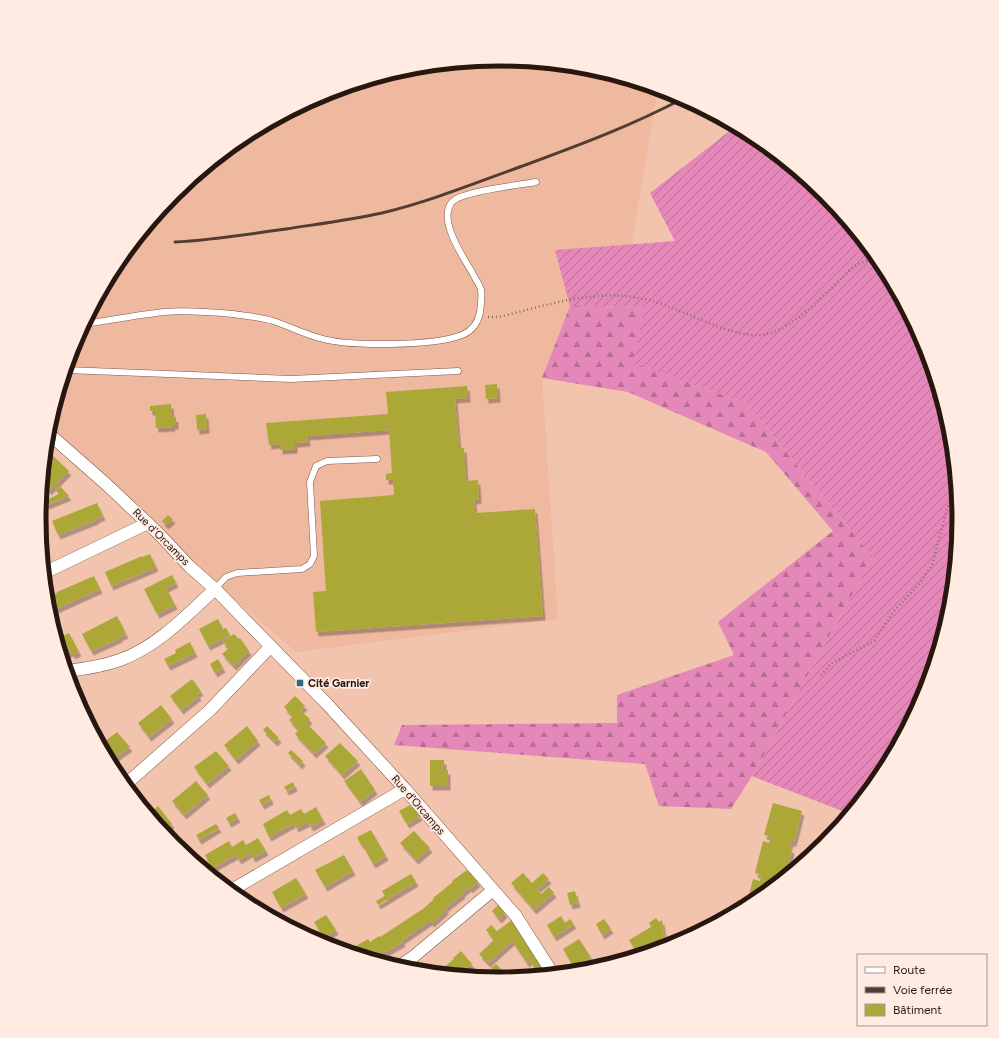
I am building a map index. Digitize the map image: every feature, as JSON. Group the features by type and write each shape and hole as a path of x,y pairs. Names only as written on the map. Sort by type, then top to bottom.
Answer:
{"street":[{"name":"Rue d'Orcamps","path":"54,437 148,523 215,589 327,704 405,789 516,916 550,970"},
{"path":"49,570 148,523"},
{"path":"72,670 84,669 120,660 143,649 168,632 215,589"},
{"path":"130,781 210,710 271,646"},
{"path":"236,888 405,789"},
{"path":"405,962 492,890"}],"lane":[{"path":"91,323 165,312 202,311 235,314 272,320 320,339 337,342 374,344 411,343 444,340 462,335 474,328 479,318 482,302 481,289 451,234 448,222 448,211 452,203 459,197 487,190 536,182"},
{"path":"71,370 291,379 458,371"},
{"path":"215,589 226,577 237,573 302,569 310,564 314,556 310,482 316,466 327,460 377,459"}],"path":[{"path":"479,318 498,317 588,296 621,295 652,301 740,334 762,335 781,330 809,309 854,268 867,260 872,261"},
{"path":"821,675 832,663 874,641 894,611 920,583 932,565 947,509 952,496"}],"shaded area":[{"path":"470,66 529,66 588,74 617,81 657,94 623,294 556,341 542,378 558,619 296,652 53,444 61,402 70,373 93,318 122,267 159,220 179,198 223,159 273,126 299,112 354,90 382,81 440,69"}],"green space":[{"path":"731,130 751,142 776,159 799,178 820,198 859,243 877,267 906,318 929,373 938,402 944,431 952,489 952,549 944,607 938,636 929,665 906,720 877,771 845,812 752,776 873,557 746,403 633,363 644,307 570,306 555,250 675,241 650,193"},
{"path":"570,306 644,307 634,363 746,403 873,557 752,776 731,809 659,806 645,764 394,745 402,725 617,723 617,695 734,655 718,622 833,531 766,452 628,392 542,378"}],"building":[{"path":"497,384 498,398 486,399 485,385"},
{"path":"467,386 468,398 455,399 459,448 464,448 466,481 478,480 479,499 474,500 475,513 535,509 543,616 316,632 313,592 326,591 320,501 394,495 393,480 386,480 386,474 392,473 389,430 307,436 308,442 295,443 295,449 280,450 280,444 269,445 266,423 388,414 386,392"},
{"path":"171,404 172,418 176,417 176,425 172,425 173,427 156,428 155,411 150,411 150,406"},
{"path":"206,414 207,429 197,430 196,415"},
{"path":"51,454 69,471 49,491 47,489"},
{"path":"60,486 69,496 47,505 47,500 59,494 55,490"},
{"path":"97,503 103,516 58,535 52,521"},
{"path":"168,515 173,519 166,525 162,521"},
{"path":"150,554 156,567 111,586 105,572"},
{"path":"172,575 176,583 166,588 175,605 157,614 144,589"},
{"path":"94,576 100,589 56,609 53,595"},
{"path":"117,616 126,634 91,651 82,634"},
{"path":"218,619 223,629 226,628 230,635 208,646 199,629"},
{"path":"69,633 79,652 73,655 71,652 67,654 61,637"},
{"path":"234,634 239,639 240,638 249,651 234,666 222,654 228,649 228,647 222,641"},
{"path":"190,642 195,653 168,666 164,659 176,653 175,650"},
{"path":"218,659 223,668 215,673 210,664"},
{"path":"192,679 201,691 197,694 199,696 181,710 170,696"},
{"path":"295,696 305,706 300,710 310,719 306,723 326,743 314,754 295,734 299,730 289,720 293,717 284,707"},
{"path":"161,705 172,719 149,737 138,723"},
{"path":"247,726 258,741 236,760 224,745"},
{"path":"267,726 279,738 275,742 263,730"},
{"path":"117,732 130,747 114,758 105,742"},
{"path":"340,743 358,761 342,775 325,756"},
{"path":"291,750 303,761 300,765 288,753"},
{"path":"216,751 229,766 207,784 194,767"},
{"path":"430,760 444,760 444,770 448,770 448,786 430,786"},
{"path":"361,769 375,790 360,802 344,781"},
{"path":"196,781 208,795 184,815 172,801"},
{"path":"293,782 295,787 287,791 284,787"},
{"path":"269,795 271,800 262,805 259,800"},
{"path":"773,803 802,811 794,842 791,842 789,848 792,849 787,870 748,898 753,879 760,881 761,875 755,873 763,841 769,843 771,836 764,835"},
{"path":"410,805 420,816 407,824 399,811"},
{"path":"158,806 172,824 168,827 153,811"},
{"path":"316,807 323,820 311,827 308,822 296,828 294,823 269,837 263,824 287,810 290,815 301,809 304,814"},
{"path":"235,813 238,818 229,823 226,818"},
{"path":"216,824 219,828 199,840 196,835"},
{"path":"371,830 386,856 373,864 357,837"},
{"path":"414,831 430,848 416,860 400,843"},
{"path":"258,838 266,851 253,858 250,853 239,860 236,855 212,868 205,855 229,841 232,847 243,840 246,845"},
{"path":"344,855 353,871 325,887 315,870"},
{"path":"467,870 478,882 470,889 469,887 462,893 463,894 445,908 447,909 432,923 430,921 402,940 403,942 386,952 385,950 377,955 375,952 372,954 357,949 356,946 368,939 370,942 379,936 380,937 423,909 434,899 433,898 453,882 452,881"},
{"path":"523,873 532,883 543,873 549,879 537,889 541,894 549,887 554,893 534,910 511,883"},
{"path":"411,874 416,882 378,905 376,901 385,896 382,891"},
{"path":"296,878 306,894 281,908 272,892"},
{"path":"575,891 578,903 570,905 567,893"},
{"path":"498,905 505,913 499,919 492,911"},
{"path":"326,915 336,930 325,937 314,922"},
{"path":"561,916 565,923 570,919 574,924 554,937 547,925"},
{"path":"656,918 659,922 662,920 665,941 636,951 629,940 651,927 649,923"},
{"path":"604,919 611,929 602,935 596,924"},
{"path":"512,920 545,970 536,971 530,960 527,963 512,941 488,963 479,954 494,940 486,930 491,925 497,931"},
{"path":"579,939 591,957 574,966 563,949"},
{"path":"461,951 472,964 466,968 467,969 465,971 442,969 454,959 453,958"},
{"path":"496,964 504,972 495,972 491,968"},
{"path":"517,969 519,972 512,972"}],"railway":[{"path":"175,242 286,229 358,218 419,203 588,141 646,117 677,102"}],"place":[{"name":"Cité Garnier","path":"300,683"}]}
